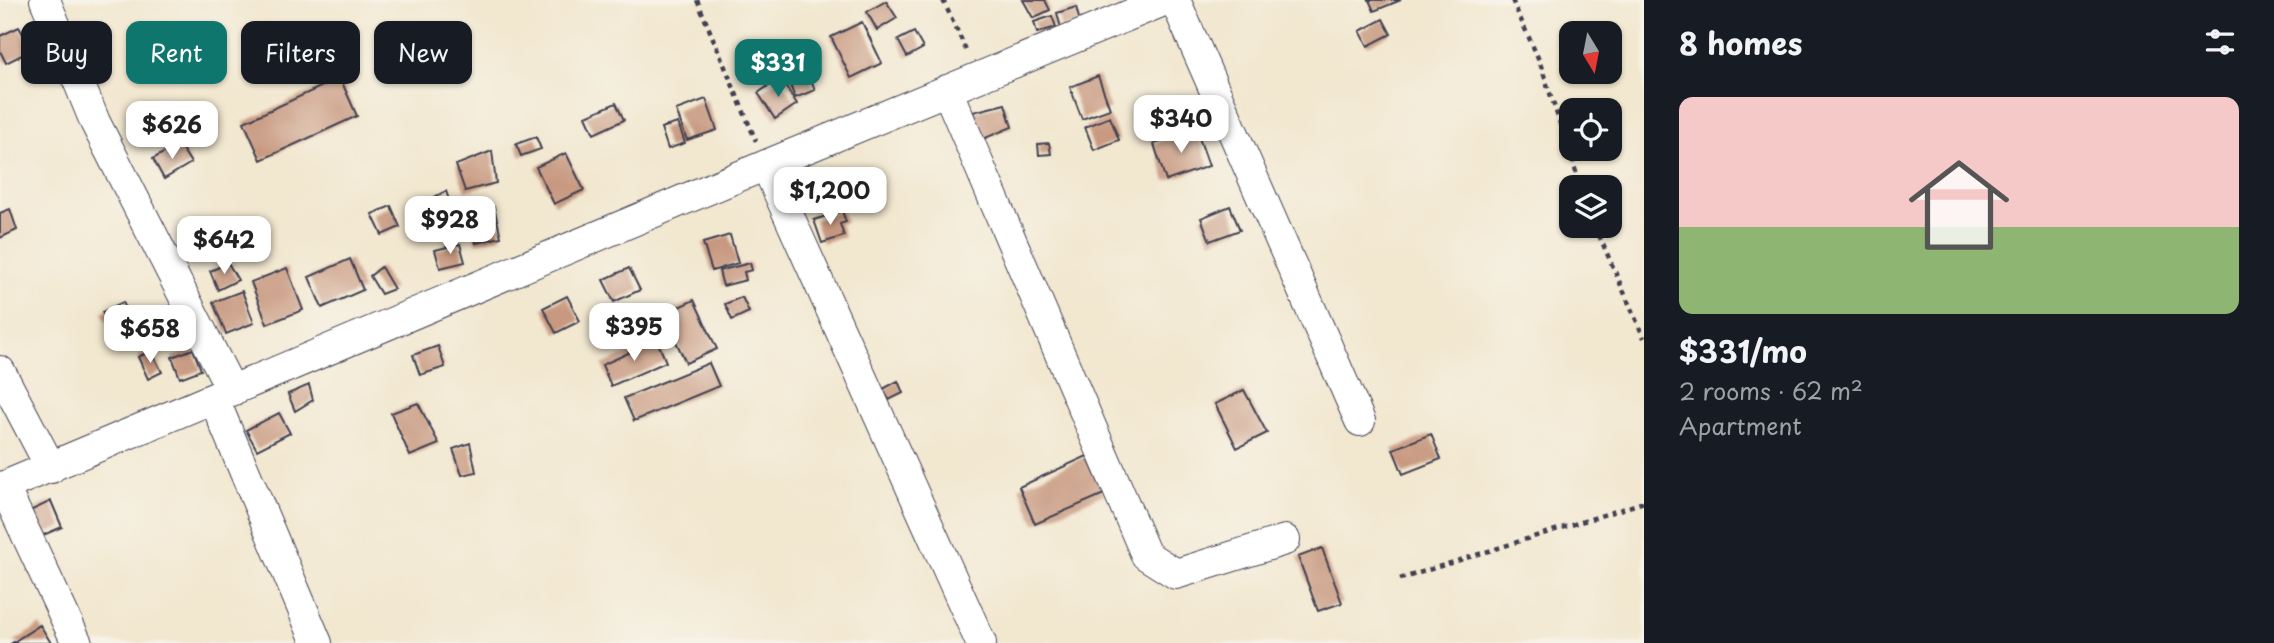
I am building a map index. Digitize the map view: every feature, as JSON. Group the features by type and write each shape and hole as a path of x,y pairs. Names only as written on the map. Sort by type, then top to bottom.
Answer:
{"street":[{"path":"45,0 95,122 223,395 317,643"},
{"path":"77,643 2,487 766,165 1166,0"},
{"path":"1175,0 1360,422"},
{"path":"947,90 1146,555 1176,574 1285,540"},
{"path":"766,165 981,643"},
{"path":"0,372 51,468"}],"path":[{"path":"697,0 766,165"},
{"path":"943,0 978,77"},
{"path":"1512,0 1539,60 1577,175"},
{"path":"1600,238 1644,338"},
{"path":"1400,579 1644,502"}],"building":[{"path":"1023,0 1045,0 1050,10 1033,18"},
{"path":"1369,0 1401,0 1374,11"},
{"path":"886,1 897,18 877,30 867,12"},
{"path":"1076,7 1080,22 1061,28 1057,13"},
{"path":"1052,16 1056,27 1037,33 1034,22"},
{"path":"1383,19 1391,34 1368,46 1360,31"},
{"path":"862,22 882,63 851,78 831,37"},
{"path":"19,27 21,56 6,63 0,51 0,36"},
{"path":"914,32 923,48 907,57 898,40"},
{"path":"807,69 815,90 795,98 787,77"},
{"path":"1098,76 1110,109 1082,119 1070,87"},
{"path":"780,78 797,104 775,119 758,93"},
{"path":"327,84 343,84 357,116 261,160 244,122"},
{"path":"706,99 717,130 687,140 676,110"},
{"path":"616,103 624,120 594,134 586,116"},
{"path":"1005,104 1012,127 983,139 973,112"},
{"path":"1110,117 1119,140 1094,150 1085,127"},
{"path":"678,123 685,143 668,149 661,128"},
{"path":"1196,129 1209,166 1166,181 1154,144"},
{"path":"536,137 541,149 521,156 516,144"},
{"path":"1049,143 1051,154 1039,155 1038,144"},
{"path":"179,144 191,163 164,179 153,159"},
{"path":"492,151 496,183 465,191 456,165"},
{"path":"566,153 584,190 554,204 536,167"},
{"path":"839,173 847,201 812,211 804,183"},
{"path":"446,191 457,224 426,235 421,204"},
{"path":"391,206 400,227 382,235 372,214"},
{"path":"1230,206 1240,230 1210,241 1201,218"},
{"path":"494,207 501,237 476,243 468,213"},
{"path":"10,209 17,230 0,238 0,213"},
{"path":"842,211 846,222 840,224 844,236 822,243 814,220"},
{"path":"730,235 738,263 712,271 703,243"},
{"path":"460,244 465,262 440,268 435,250"},
{"path":"350,259 363,290 322,308 309,277"},
{"path":"228,263 238,280 218,290 210,271"},
{"path":"750,263 752,270 744,272 746,280 723,286 719,271"},
{"path":"381,267 394,289 381,294 370,276"},
{"path":"287,268 303,310 267,324 251,282"},
{"path":"629,268 640,290 614,302 603,280"},
{"path":"242,291 254,323 226,334 213,302"},
{"path":"567,296 580,321 556,333 543,308"},
{"path":"742,297 749,312 732,320 725,304"},
{"path":"694,300 717,349 686,363 663,314"},
{"path":"123,302 133,326 113,335 102,312"},
{"path":"657,340 666,362 611,386 602,365"},
{"path":"438,346 445,367 420,375 413,355"},
{"path":"193,349 201,370 180,378 172,357"},
{"path":"151,351 162,372 148,379 138,357"},
{"path":"709,363 719,386 634,421 624,398"},
{"path":"898,381 903,393 889,400 883,389"},
{"path":"309,385 313,400 295,411 288,394"},
{"path":"1244,390 1267,433 1237,448 1215,404"},
{"path":"418,403 439,444 410,456 391,413"},
{"path":"279,413 290,433 257,450 246,430"},
{"path":"1431,434 1441,459 1403,474 1393,449"},
{"path":"470,443 476,472 462,475 453,449"},
{"path":"1087,456 1104,494 1035,524 1019,487"},
{"path":"51,501 62,527 39,537 28,512"},
{"path":"1322,548 1342,603 1318,611 1298,557"},
{"path":"40,625 51,643 12,643"}]}
